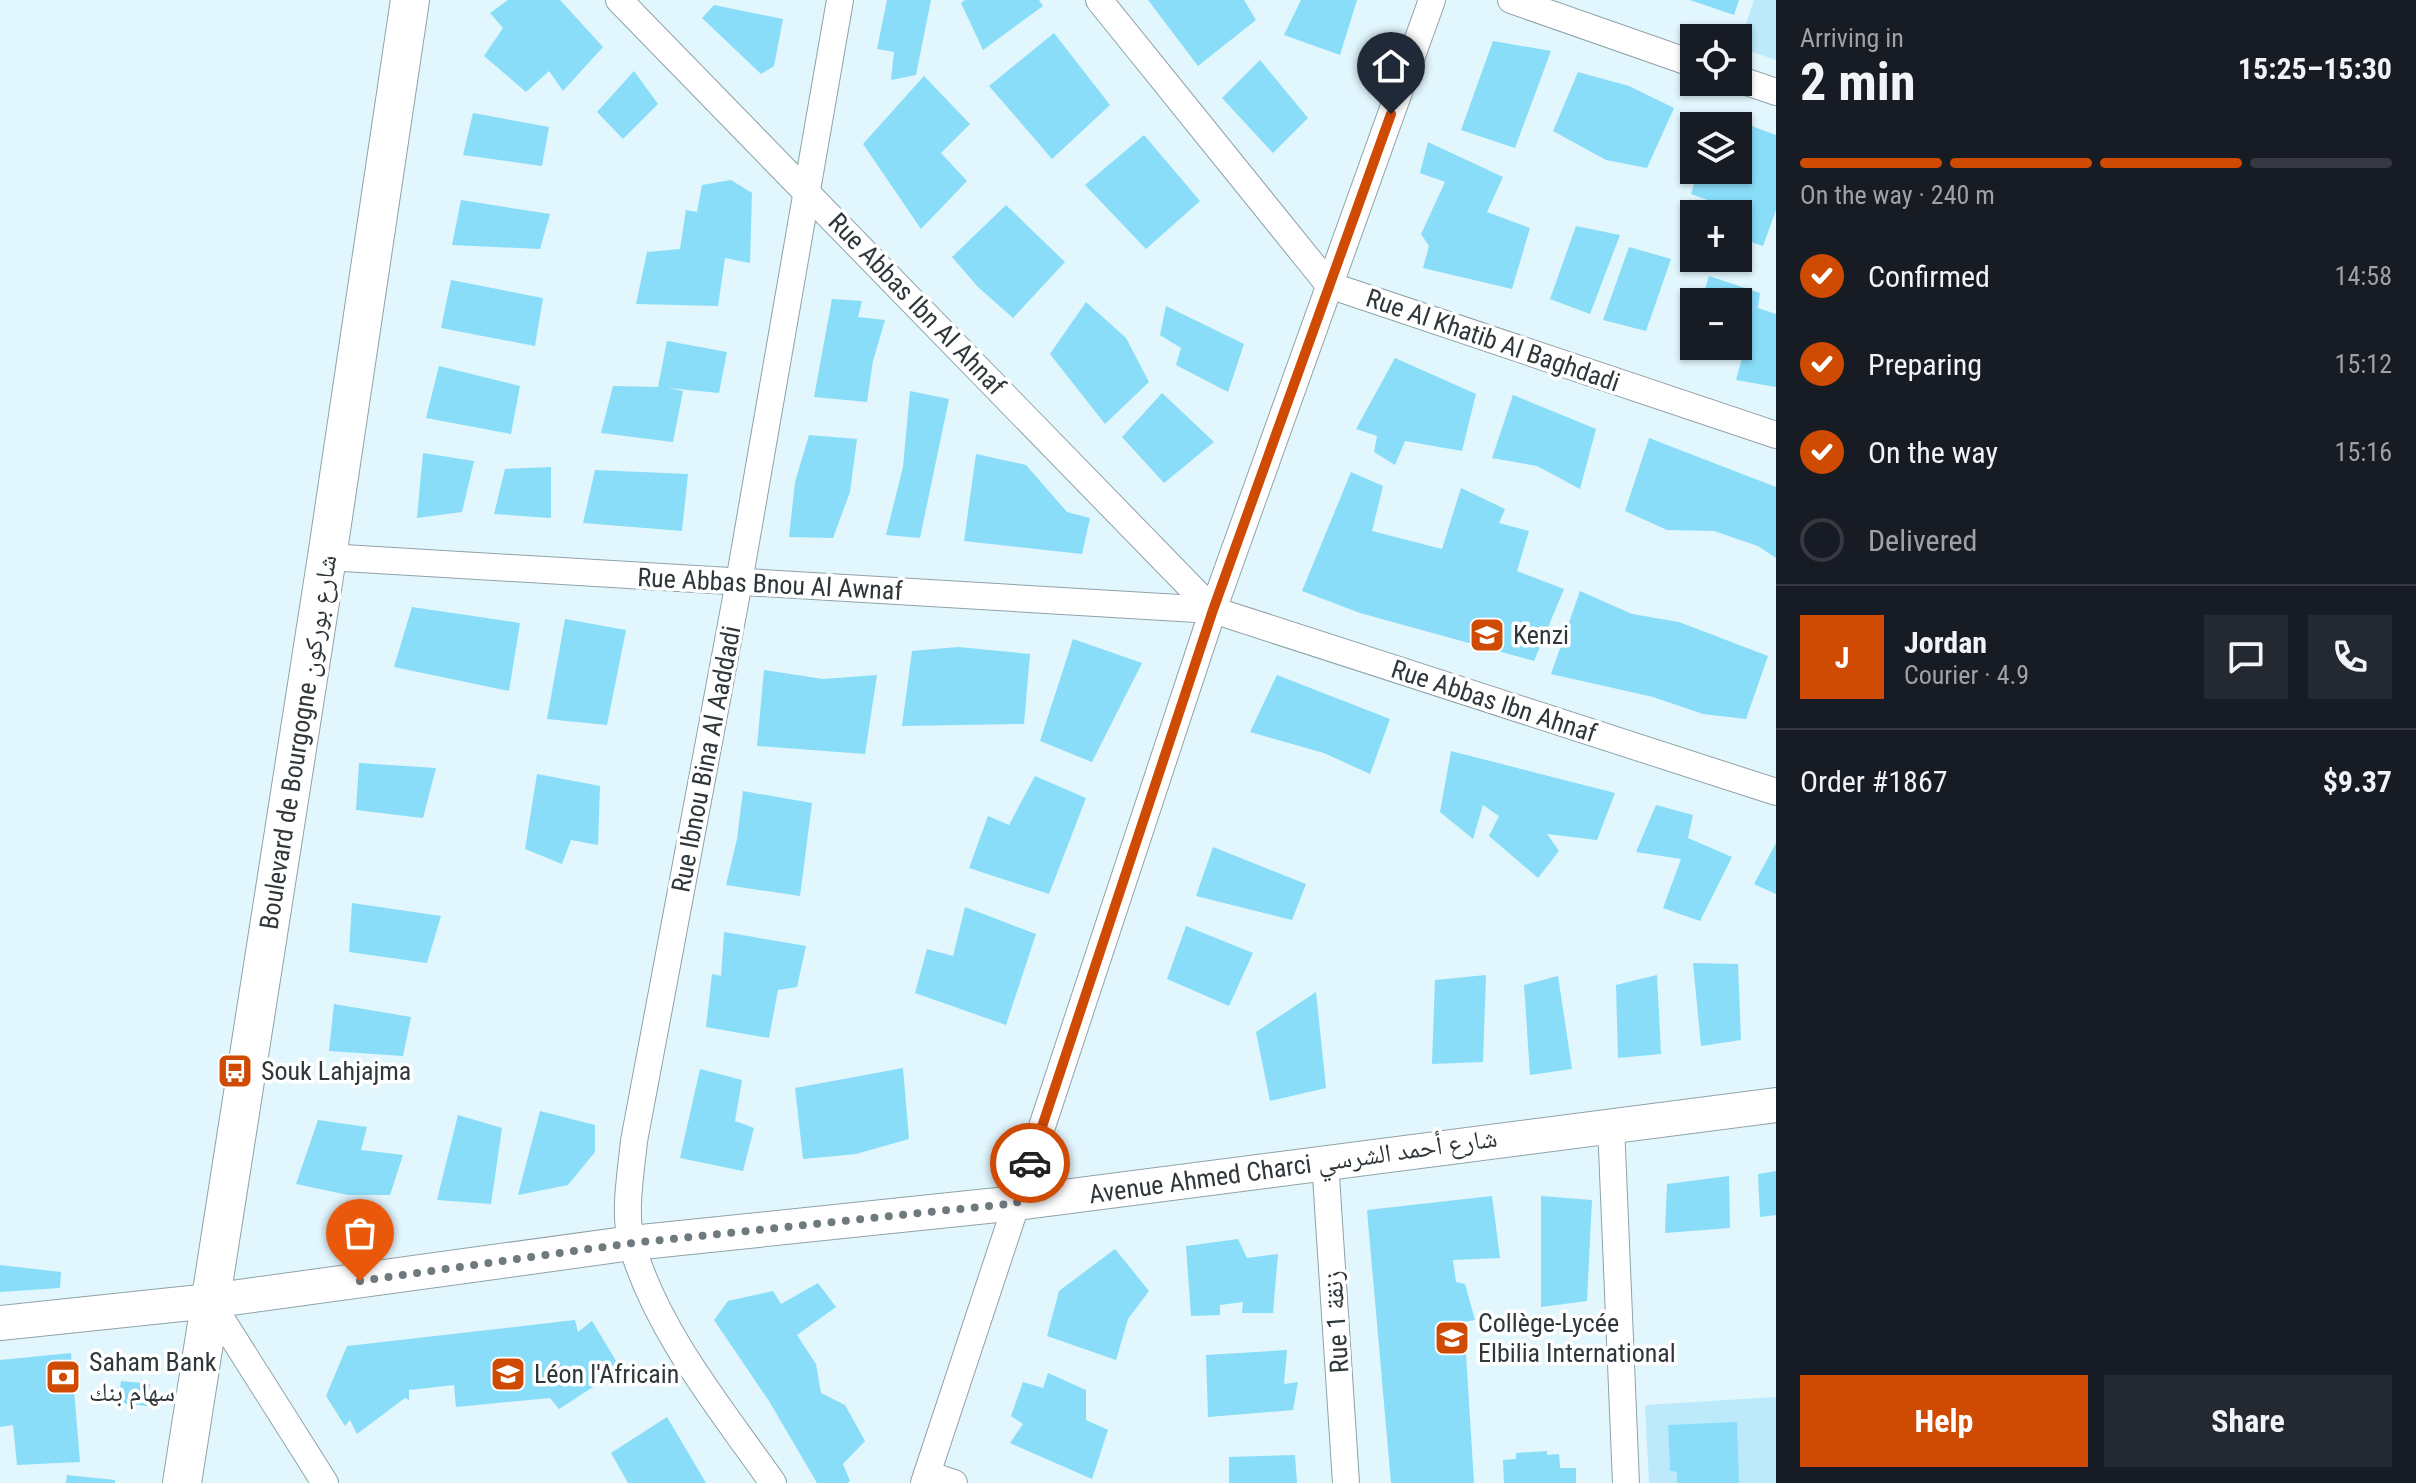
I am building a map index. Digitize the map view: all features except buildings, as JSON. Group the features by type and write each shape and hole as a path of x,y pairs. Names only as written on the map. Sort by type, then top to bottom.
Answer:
{"main road":[{"name":"Boulevard de Bourgogne شارع بوركون","path":"182,1483 327,557 410,0"}],"street":[{"name":"Rue Abbas Ibn Al Ahnaf","path":"619,0 1213,610"},
{"name":"Rue Ibnou Bina Al Aaddadi","path":"773,1483 678,1341 632,1243 629,1186 634,1141 739,582 840,0"},
{"path":"1099,0 1329,285"},
{"path":"954,1483 925,1478 1213,610 1432,0"},
{"path":"1511,0 1680,59"},
{"path":"1752,84 1776,92"},
{"name":"Rue Al Khatib Al Baghdadi","path":"1329,285 1776,435"},
{"name":"Rue Abbas Bnou Al Awnaf","path":"327,557 1213,610"},
{"name":"Rue Abbas Ibn Ahnaf","path":"1213,610 1776,792"},
{"name":"Avenue Ahmed Charci شارع أحمد الشرسي","path":"0,1323 210,1301 632,1243 1017,1203 1776,1105"},
{"path":"1611,1125 1626,1483"},
{"name":"Rue 1 زنقة","path":"1325,1161 1346,1483"},
{"path":"210,1301 325,1483"}],"shaded area":[{"path":"1754,0 1776,0 1776,60 1752,52 1752,24 1746,24"},
{"path":"1776,1397 1776,1483 1739,1483 1668,1425 1670,1471 1677,1472 1677,1483 1649,1483 1645,1405"}],"way so far":[{"path":"360,1281 632,1243 1017,1203 1030,1163"}],"place":[{"name":"Kenzi","path":"1487,635"},
{"name":"Souk Lahjajma","path":"235,1071"},
{"name":"Collège-Lycée Elbilia International","path":"1452,1338"},
{"name":"Léon l'Africain","path":"508,1374"},
{"name":"Saham Bank سهام بنك","path":"63,1377"}],"route":[{"path":"1030,1163 1213,610 1391,114"}]}
